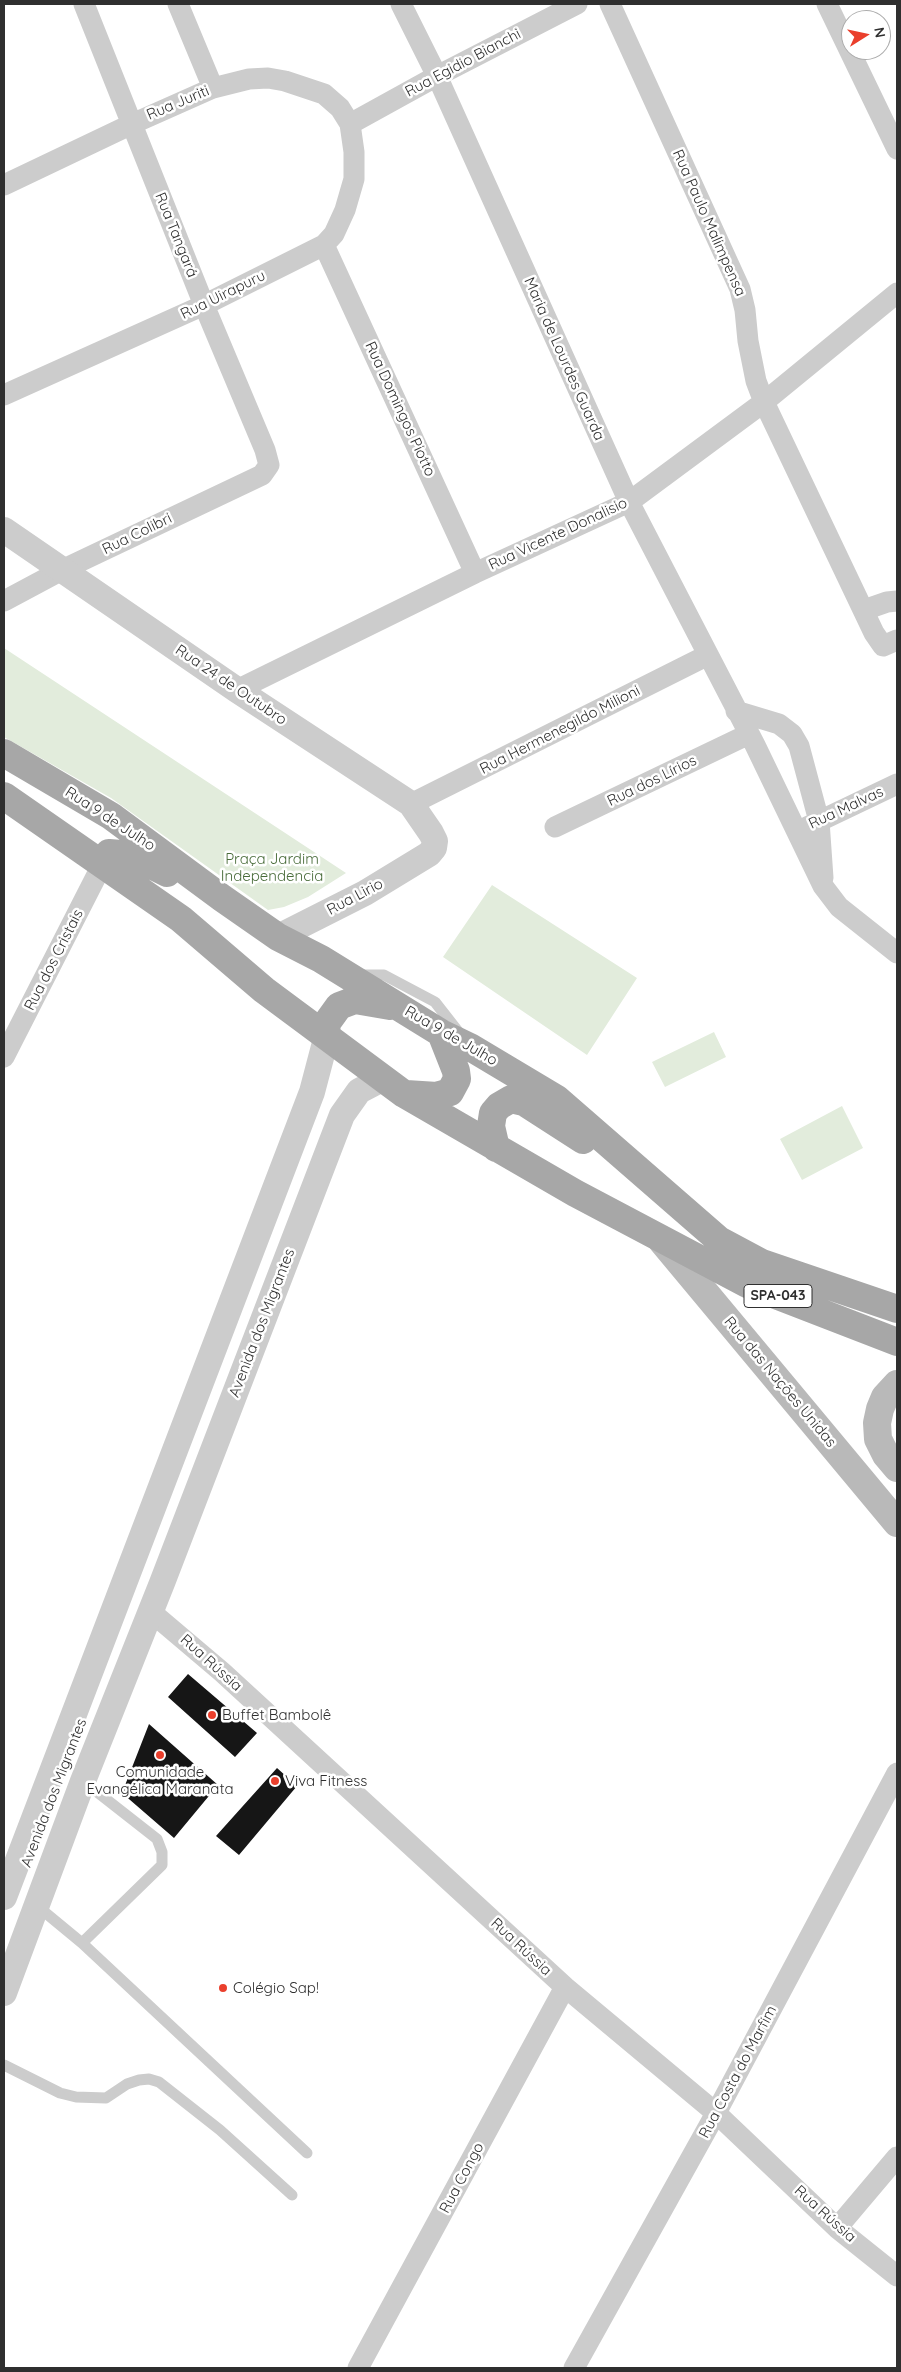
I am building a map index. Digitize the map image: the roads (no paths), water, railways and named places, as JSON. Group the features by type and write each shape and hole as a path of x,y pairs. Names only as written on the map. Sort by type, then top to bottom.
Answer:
{"main road":[{"name":"Rua 9 de Julho","path":"4,753 111,816 278,937 348,975 441,1033 470,1047 557,1099 719,1240 762,1263 897,1309"},
{"path":"4,796 181,919 264,990 327,1035 393,1086 496,1148 662,1241"},
{"path":"103,864 109,853 137,858 170,874 201,896 222,898"},
{"path":"327,1035 326,1024 339,1006 355,1000 402,1008"},
{"path":"393,1086 437,1096 450,1092 457,1079 456,1072 441,1033"},
{"path":"496,1148 492,1126 493,1113 511,1099 524,1102 582,1140 684,1228 719,1240"},
{"name":"SPA-043","path":"662,1241 747,1284 897,1342"},
{"name":"Rua das Nações Unidas","path":"662,1241 897,1523"},
{"path":"897,1384 885,1397 880,1408 877,1423 878,1439 886,1455 897,1468"}],"street":[{"name":"Rua Tangará","path":"84,4 204,305 265,450 269,465"},
{"path":"178,4 213,88"},
{"name":"Maria de Lourdes Guarda","path":"401,4 437,76 629,502 749,734 795,832 823,886 839,907 897,953"},
{"name":"Rua Egidio Bianchi","path":"350,124 437,76 577,4"},
{"name":"Rua Paulo Malimpensa","path":"610,4 740,289 746,310 756,381 764,402 874,633 883,646 897,640"},
{"path":"827,4 897,149"},
{"name":"Rua Juriti","path":"4,186 132,124 213,88 249,79 268,78 286,81 324,94 340,108 350,124"},
{"name":"Rua Uirapuru","path":"4,395 204,305 324,245 334,234 345,210 354,179 354,152 350,124"},
{"name":"Rua Domingos Piotto","path":"324,245 475,573"},
{"name":"Rua Vicente Donalisio","path":"237,690 475,573 629,502 764,402 897,293"},
{"name":"Rua Colibri","path":"4,601 62,570 262,475 269,465"},
{"name":"Rua 24 de Outubro","path":"4,530 237,690 411,804 435,841 434,848 429,854"},
{"path":"864,610 887,602 897,601"},
{"name":"Rua Hermenegildo Milioni","path":"411,804 708,656"},
{"path":"736,710 779,724 792,734 799,746 819,821 823,886"},
{"name":"Rua dos Lírios","path":"555,827 749,734"},
{"name":"Rua Malvas","path":"795,832 897,784"},
{"name":"Rua Lirio","path":"278,937 365,893 429,854"},
{"name":"Rua dos Cristais","path":"4,1057 103,864"},
{"name":"Avenida dos Migrantes","path":"4,1897 312,1092 327,1035"},
{"name":"Avenida dos Migrantes","path":"4,1993 83,1781 162,1583 342,1115 359,1091 393,1086"},
{"name":"Avenida dos Migrantes","path":"162,1583 148,1587 144,1584 141,1577 141,1561 183,1454 184,1427"},
{"name":"Rua Rússia","path":"150,1611 222,1672 565,1987 716,2113 837,2228 897,2276"},
{"name":"Avenida dos Migrantes","path":"36,1905 22,1888 22,1877 88,1707 89,1676"},
{"name":"Rua Costa do Marfim","path":"574,2368 716,2113 897,1773"},
{"name":"Rua Congo","path":"358,2368 565,1987"},
{"path":"837,2228 897,2157"}],"lane":[{"path":"348,975 384,975 435,1002 470,1047"},
{"path":"82,1943 162,1865 162,1852 157,1839 83,1781"},
{"path":"36,1905 82,1943 306,2153"},
{"path":"4,2064 60,2093 76,2097 106,2098 127,2084 139,2080 149,2079 159,2082 220,2130 292,2195"}],"place":[{"name":"Buffet Bambolê","path":"212,1715"},
{"name":"Comunidade Evangélica Maranata","path":"160,1755"},
{"name":"Viva Fitness","path":"275,1781"},
{"name":"Colégio Sap!","path":"223,1988"}],"park label":[{"name":"Praça Jardim Independencia","path":"272,868"}]}
